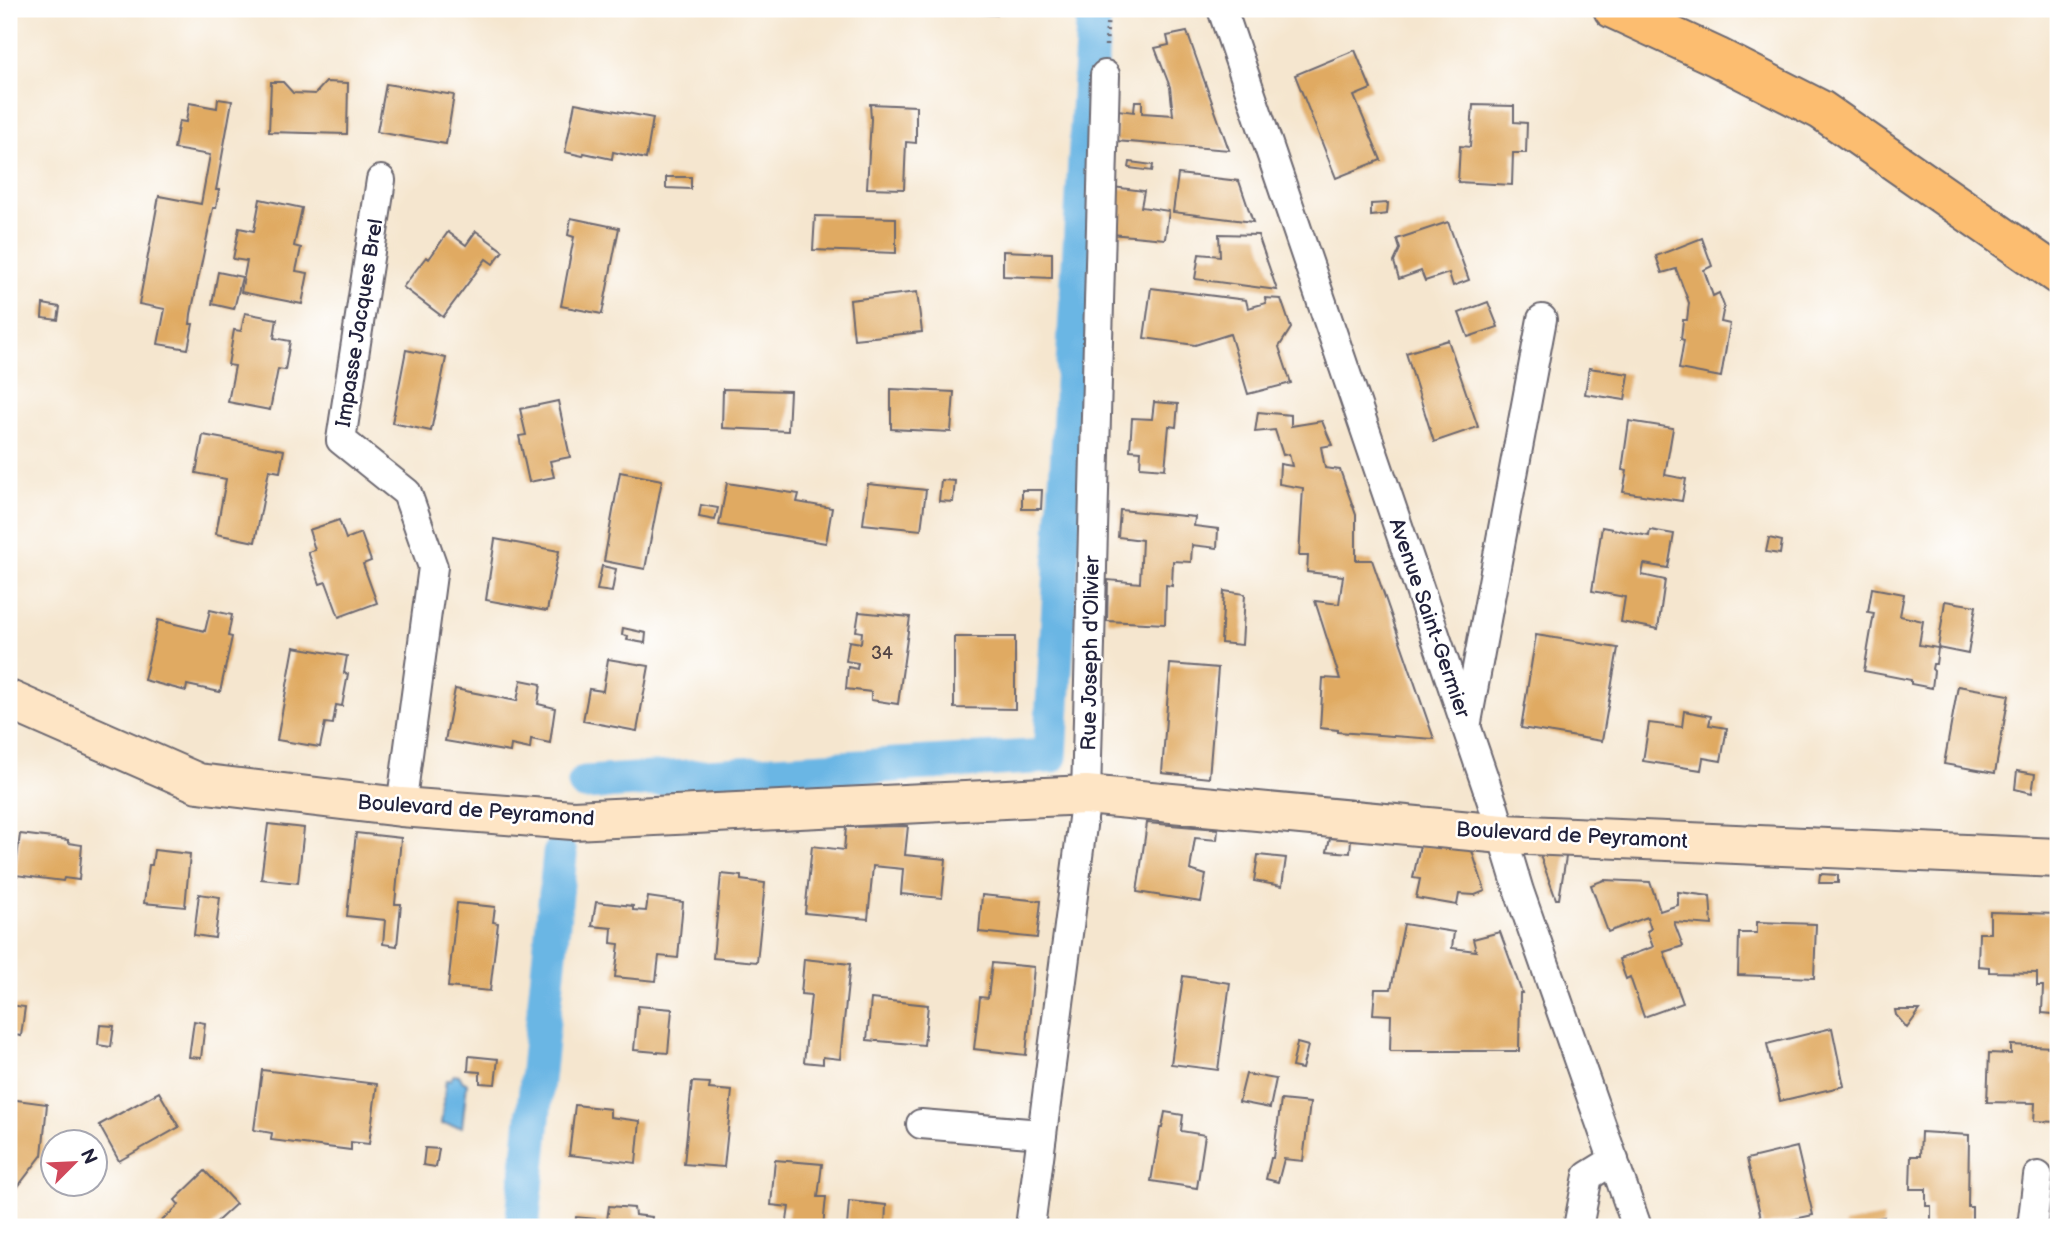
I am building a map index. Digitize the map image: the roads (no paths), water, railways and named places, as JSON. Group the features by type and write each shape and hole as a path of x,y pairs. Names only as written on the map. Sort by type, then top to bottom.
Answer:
{"highway":[{"path":"1613,9 1717,57 1821,110 2058,275"}],"street":[{"name":"Avenue Saint-Germier","path":"1222,9 1503,834 1519,891 1637,1227"},
{"name":"Rue Joseph d'Olivier","path":"1030,1227 1086,795 1105,75"},
{"name":"Impasse Jacques Brel","path":"382,180 341,440 407,493 433,567 401,807"},
{"path":"1466,725 1542,319"},
{"name":"Boulevard de Peyramond","path":"9,700 198,783 401,807 573,820 1086,795"},
{"name":"Boulevard de Peyramont","path":"1086,795 1503,834 2058,858"},
{"path":"921,1124 1042,1133"},
{"path":"1578,1227 1588,1176 1614,1160"},
{"path":"2032,1227 2038,1176"}],"water":[{"path":"454,1075 459,1075 463,1082 467,1083 462,1127 441,1124 446,1080 450,1080"}],"waterway":[{"path":"585,783 1050,756 1094,9"},
{"path":"522,1227 560,854"}]}
